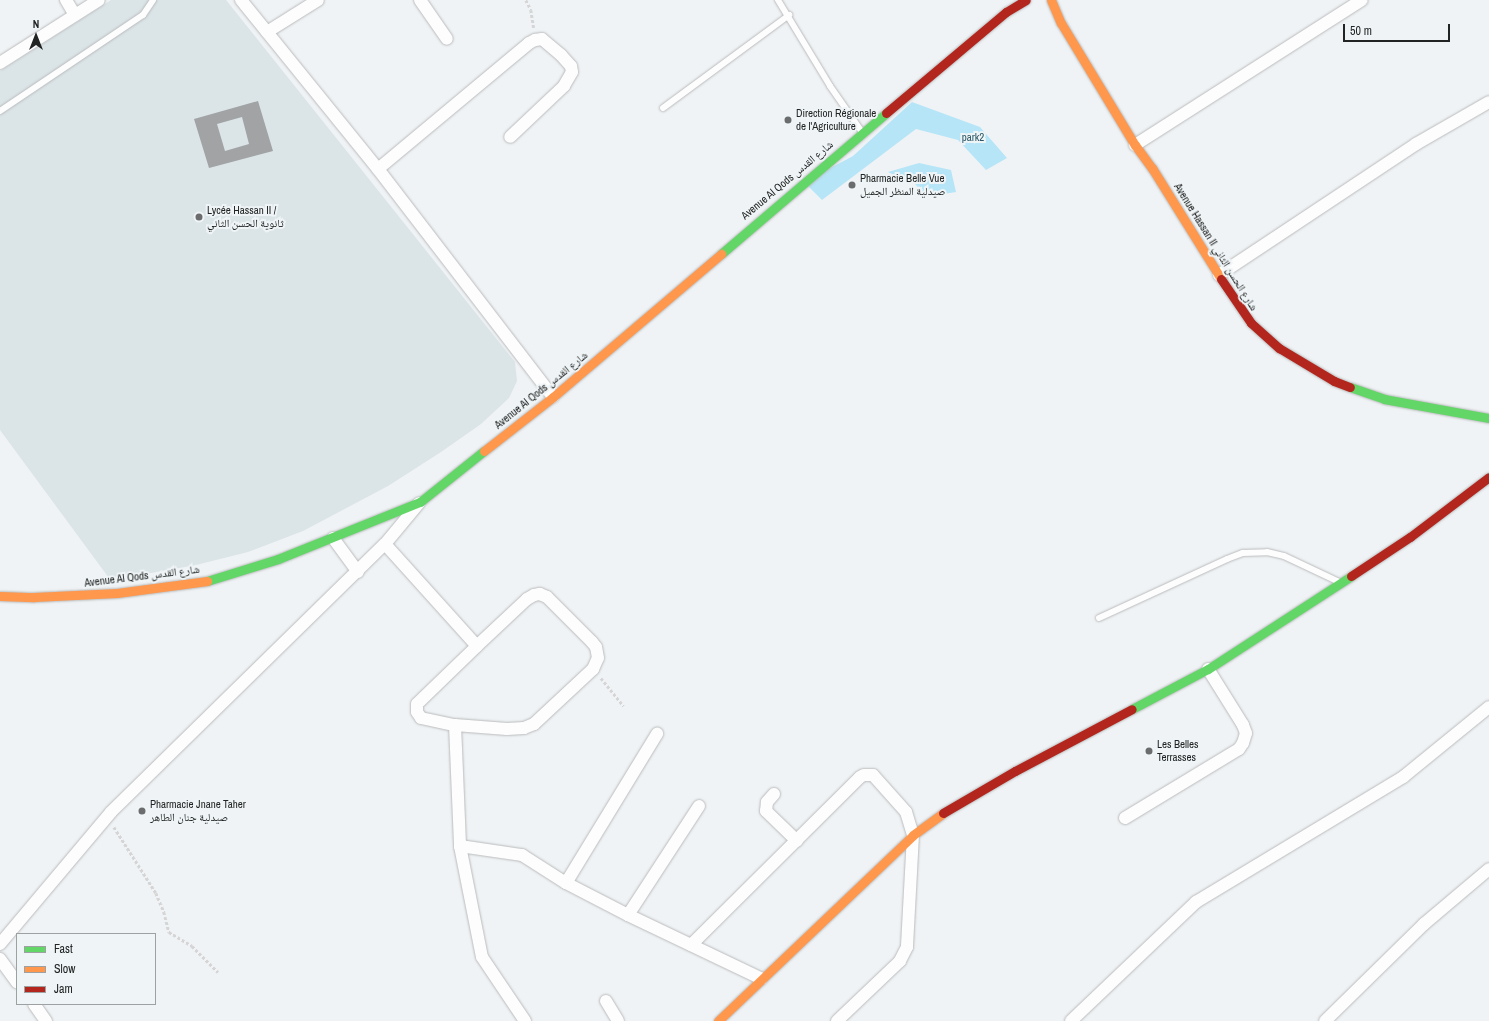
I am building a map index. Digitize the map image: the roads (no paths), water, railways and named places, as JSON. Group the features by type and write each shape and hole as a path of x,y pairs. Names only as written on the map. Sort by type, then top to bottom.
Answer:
{"street":[{"path":"66,0 75,15"},
{"path":"0,64 99,0"},
{"path":"241,0 378,169 553,397"},
{"path":"267,32 318,0"},
{"path":"420,0 448,39"},
{"name":"Avenue Al Qods شارع القدس","path":"1006,12 1014,0"},
{"name":"Avenue Al Qods شارع القدس","path":"0,596 34,598 103,594 202,582 278,559 420,502 553,397 1006,12 1026,0"},
{"path":"1135,145 1362,0"},
{"name":"Avenue Hassan II شارع الحسن الثاني","path":"1048,3 1135,145 1152,168 1218,275 1250,323 1279,348 1334,381 1384,399 1489,418"},
{"path":"378,169 535,40 542,39 552,46 571,66 572,72 564,86 510,137"},
{"path":"1218,275 1416,144 1489,102"},
{"path":"718,1021 914,835 946,811 1015,771 1208,669 1410,537 1489,477"},
{"path":"0,944 107,816 386,544 420,502"},
{"path":"333,538 358,572"},
{"path":"386,544 477,646"},
{"path":"540,594 547,597 596,647 598,658 593,669 534,724 524,728 455,725 421,718 417,712 417,704 477,646 527,599 534,595 540,594"},
{"path":"1125,818 1239,749 1243,742 1246,733 1243,725 1208,669"},
{"path":"1071,1021 1196,902 1403,777 1489,708"},
{"path":"455,725 460,846 482,958 525,1021"},
{"path":"566,883 657,734"},
{"path":"691,945 860,777 869,774 877,778 906,812 914,835 907,939 904,955 900,961 837,1021"},
{"path":"774,794 767,802 766,811 797,841"},
{"path":"628,915 699,806"},
{"path":"460,846 522,855 566,883 628,915 762,979"},
{"path":"1325,1021 1424,924 1489,868"},
{"path":"0,959 16,981"},
{"path":"606,1001 618,1021"},
{"path":"35,1005 46,1021"}],"lane":[{"path":"0,111 143,16 153,0"},
{"path":"778,0 830,86 862,133"},
{"path":"663,108 788,15"},
{"path":"1099,618 1227,559 1244,553 1267,552 1284,556 1340,583"}],"place":[{"name":"Direction Régionale de l'Agriculture","path":"788,120"},
{"name":"Pharmacie Belle Vue صيدلية المنظر الجميل","path":"852,185"},
{"name":"Lycée Hassan II / ثانوية الحسن الثاني","path":"199,217"},
{"name":"Les Belles Terrasses","path":"1149,751"},
{"name":"Pharmacie Jnane Taher صيدلية جنان الطاهر","path":"142,811"}],"park label":[{"name":"park2","path":"973,137"}]}
